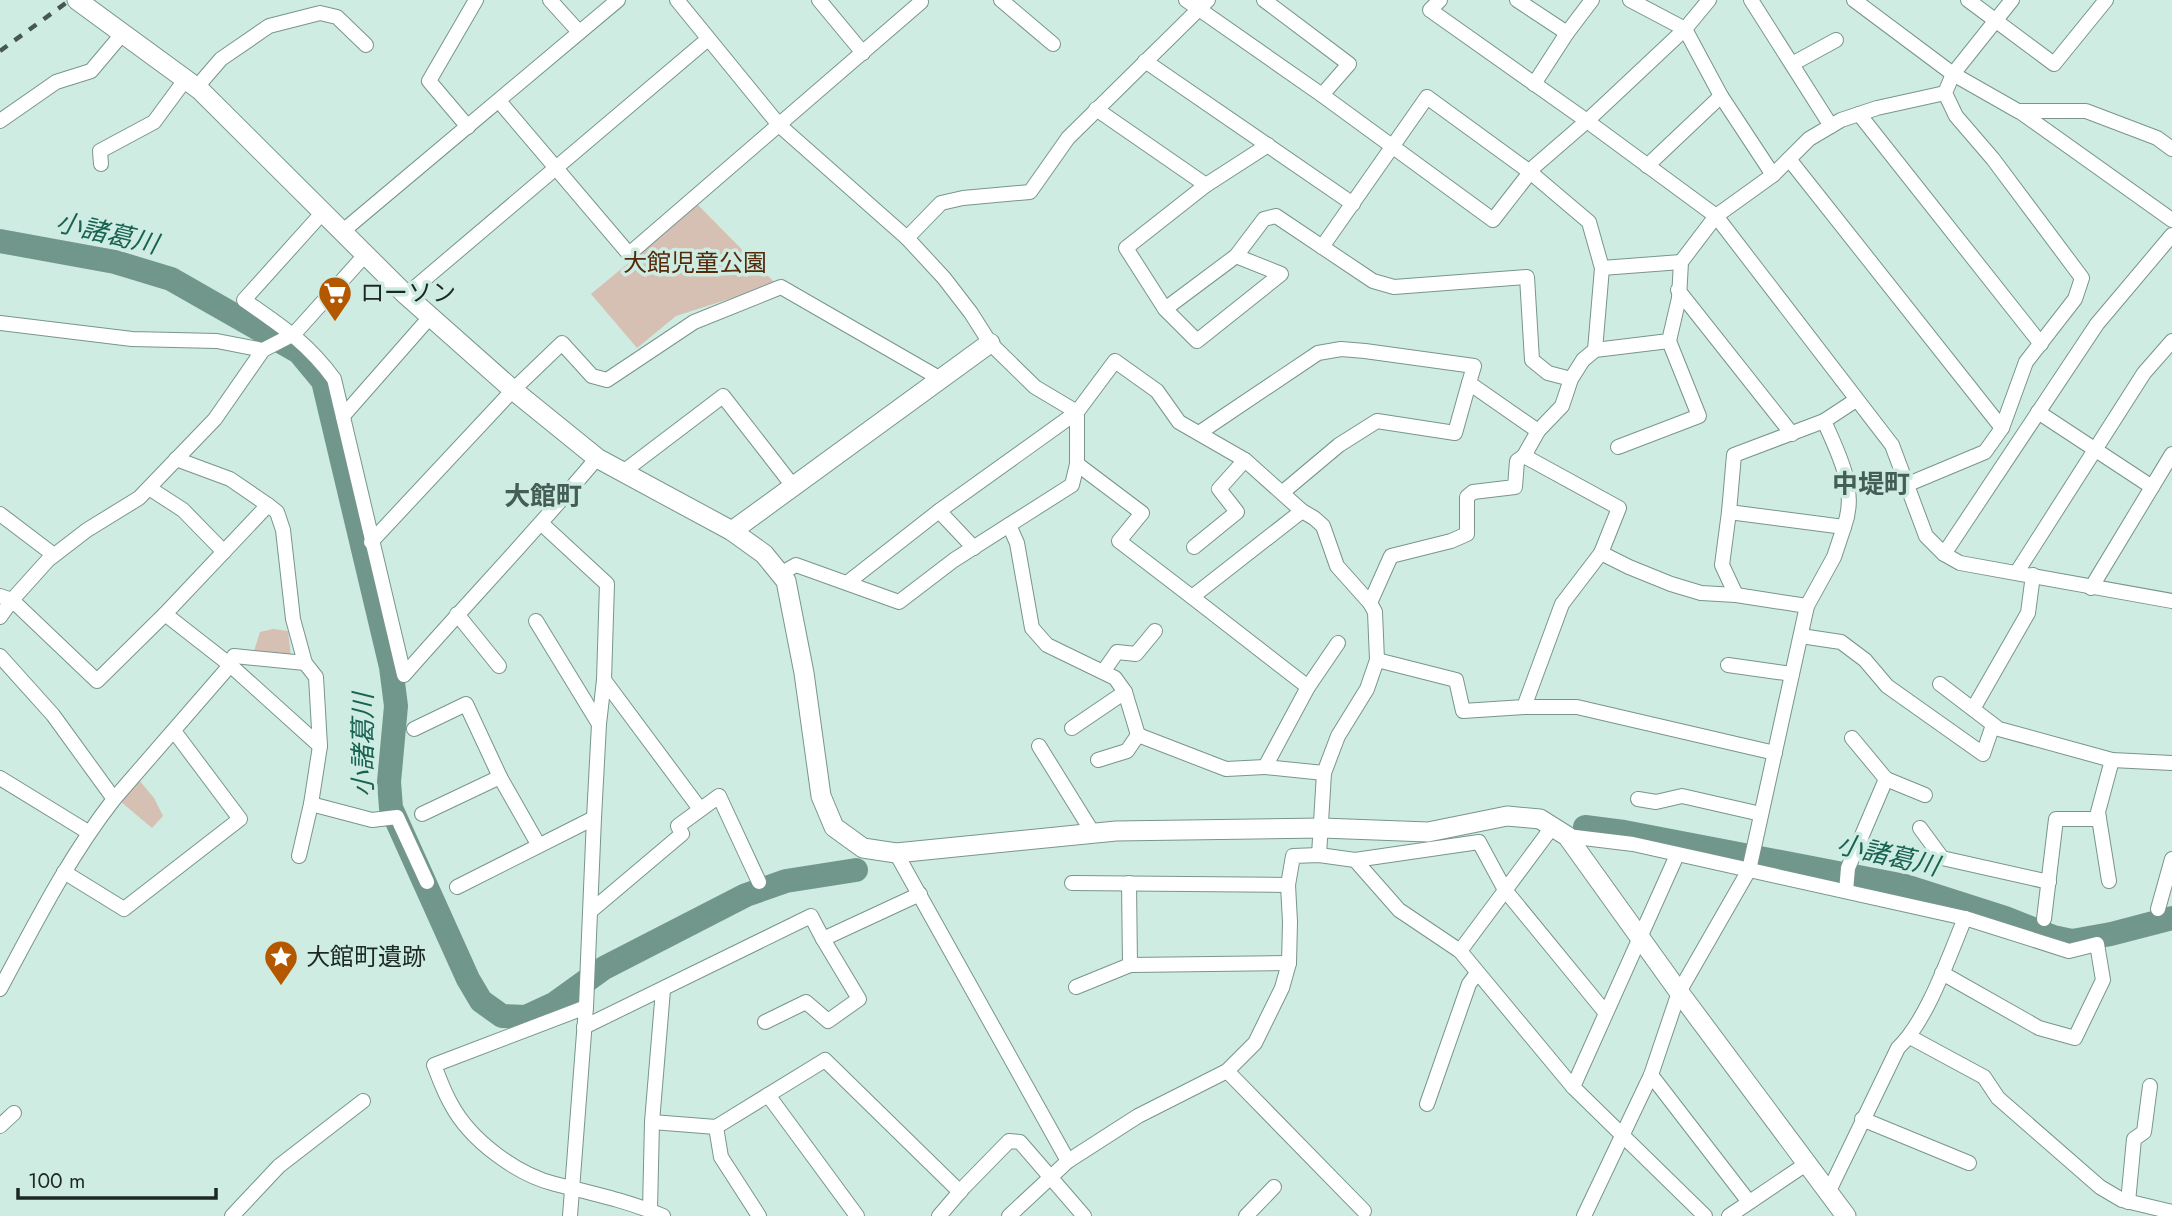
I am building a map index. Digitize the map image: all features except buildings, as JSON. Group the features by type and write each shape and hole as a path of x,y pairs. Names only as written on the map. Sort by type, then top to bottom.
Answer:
{"street":[{"path":"77,0 191,84 324,211 406,295 513,390 597,458 732,531 764,554 782,573 786,581 804,673 821,796 834,827 863,848 896,853 1093,833 1322,828 1428,832 1507,816 1540,819 1560,831 1677,855 1751,861 1965,918 2069,951 2097,944 2103,980 2075,1038 2039,1027 1942,973"},
{"path":"468,127 429,81 476,0"},
{"path":"550,0 579,32"},
{"path":"343,231 618,0"},
{"path":"677,0 779,125 907,238 944,278 990,343 1035,387 1077,412"},
{"path":"819,0 863,52"},
{"path":"1264,0 1349,64 1322,95"},
{"path":"1440,0 1430,10 1716,216 1892,445 1926,536 1944,554 1960,563 2172,601"},
{"path":"1517,0 1567,33"},
{"path":"1534,84 1592,0"},
{"path":"1630,0 1685,29 1721,96 1773,175"},
{"path":"907,238 941,203 1030,191 1068,138 1145,61 1197,3 1493,220 1530,172 1685,29 1709,0"},
{"path":"1751,0 1831,126"},
{"path":"1854,0 1953,74 2018,111 2172,220"},
{"path":"1968,0 2054,64 2106,0"},
{"path":"1906,485 1985,452 2002,428 2026,362 2075,299 2082,278 1993,159 1956,116 1945,93 1953,74 2012,0"},
{"path":"499,101 629,254 922,2"},
{"path":"1008,2 1054,44"},
{"path":"102,164 100,151 154,122 220,59 269,26 320,13 337,17 366,45"},
{"path":"0,121 55,82 91,71 122,33"},
{"path":"406,295 708,39"},
{"path":"1792,64 1836,40"},
{"path":"1145,61 1353,204"},
{"path":"1618,447 1699,416 1669,341 1679,298 1681,262 1716,216 1773,175 1809,139 1831,126 1877,108 1945,93"},
{"path":"1647,166 1721,96"},
{"path":"1322,247 1427,97 1530,172 1589,222 1602,268 1595,350"},
{"path":"1096,109 1206,185"},
{"path":"2018,111 2086,111 2157,138 2172,149"},
{"path":"1859,114 2041,344"},
{"path":"1236,256 1281,274 1197,341 1165,309 1126,248 1206,185 1268,145"},
{"path":"1788,159 2002,428"},
{"path":"324,211 244,300 316,354 334,379 404,675 542,524 597,458"},
{"path":"1165,309 1236,256 1264,219 1276,216 1373,281 1394,287 1527,277 1532,360 1548,373 1571,379"},
{"path":"1944,554 2097,324 2172,235"},
{"path":"0,617 6,598 54,555 87,530 139,498 215,418 263,349 293,335 365,255"},
{"path":"1602,268 1681,262"},
{"path":"371,542 513,390 562,343 592,376 607,380 694,322 781,287 939,378"},
{"path":"1678,290 1792,434"},
{"path":"343,416 430,317"},
{"path":"0,323 132,339 217,341 263,349"},
{"path":"1370,603 1391,556 1451,541 1467,534 1467,498 1473,492 1515,487 1517,461 1524,457 1538,430 1562,406 1571,379 1583,360 1595,350 1669,341"},
{"path":"2017,572 2144,373 2172,341"},
{"path":"732,531 990,343"},
{"path":"1199,433 1318,353 1341,349 1474,366 1455,433 1377,421 1339,445 1283,492"},
{"path":"847,583 1077,412 1115,360 1157,391 1179,422 1245,460 1323,526 1338,566 1375,612 1377,660 1367,689 1338,736 1324,773 1319,855"},
{"path":"1469,383 1538,430"},
{"path":"623,472 723,396 793,486"},
{"path":"1736,595 1722,565 1734,456 1824,421 1856,400"},
{"path":"782,573 796,565 899,602 974,548 1072,485 1077,464 1077,412"},
{"path":"2038,412 2152,487"},
{"path":"1584,1216 1651,1075 1679,992 1751,861 1807,606 1834,557 1849,515 1847,473 1824,421"},
{"path":"2091,588 2172,454"},
{"path":"1524,457 1619,508 1601,553 1562,604 1524,707"},
{"path":"176,459 230,479 277,512 282,530 293,619 305,663 316,677 320,746 299,856"},
{"path":"1194,547 1237,512 1219,489 1245,460"},
{"path":"1077,464 1142,513 1119,541 1308,687"},
{"path":"149,488 183,510 224,552"},
{"path":"6,598 97,681 268,505"},
{"path":"1192,597 1303,510"},
{"path":"939,512 974,548"},
{"path":"1729,512 1844,527"},
{"path":"0,514 54,555"},
{"path":"542,524 607,584 604,680 594,818 592,910 570,1216"},
{"path":"1009,525 1017,543 1032,628 1046,645 1115,678 1125,692 1138,735"},
{"path":"1601,553 1629,568 1702,593 1736,595 1807,606"},
{"path":"1973,709 2028,613 2033,575"},
{"path":"165,614 229,664 320,746"},
{"path":"457,614 499,666"},
{"path":"536,621 599,724"},
{"path":"1103,673 1117,652 1136,654 1155,631"},
{"path":"1801,636 1842,642 1865,660 1887,686 1983,754 1993,724"},
{"path":"1265,767 1308,687 1338,643"},
{"path":"0,656 52,715 114,799"},
{"path":"0,989 88,832 234,656 305,663"},
{"path":"1377,660 1456,680 1463,711 1577,707 1775,753"},
{"path":"1728,665 1792,674"},
{"path":"604,680 700,809"},
{"path":"1940,684 1999,729 2112,760 2172,763"},
{"path":"1072,728 1125,692"},
{"path":"414,729 466,705 500,777 538,844"},
{"path":"64,872 124,909 240,819 174,731"},
{"path":"1138,735 1226,769 1265,767 1324,773"},
{"path":"1098,760 1127,751 1138,735"},
{"path":"1852,738 1886,779 1925,795"},
{"path":"1039,746 1093,833"},
{"path":"2109,881 2098,812 2112,760"},
{"path":"422,814 500,777"},
{"path":"0,778 88,832"},
{"path":"1847,888 1849,868 1886,779"},
{"path":"592,910 682,834 678,826 719,796 759,882"},
{"path":"1638,799 1656,802 1682,796 1761,814"},
{"path":"311,804 372,820 397,817 427,882"},
{"path":"457,887 594,818"},
{"path":"2044,919 2056,819 2099,819"},
{"path":"1920,828 1942,858 2049,882"},
{"path":"1460,951 1505,890 1560,831"},
{"path":"1560,831 1640,935 1679,992 1846,1216"},
{"path":"1009,1216 1068,1161 1138,1116 1227,1071 1255,1043 1282,988 1289,963 1288,885 1293,856 1319,855 1355,860 1479,842 1505,890 1605,1012"},
{"path":"896,853 1068,1161"},
{"path":"1573,1087 1677,855"},
{"path":"2158,909 2172,859"},
{"path":"1355,860 1399,910 1460,951 1573,1087 1705,1216"},
{"path":"1072,883 1288,885"},
{"path":"1129,883 1130,965"},
{"path":"823,939 920,894"},
{"path":"584,1027 811,916 859,999 828,1021 806,1002 765,1022"},
{"path":"1828,1193 1898,1048 1910,1037 1942,973 1965,918"},
{"path":"1076,987 1130,965 1289,963"},
{"path":"1427,1104 1469,984 1478,974"},
{"path":"586,1007 434,1065 452,1107 479,1139 515,1169 553,1184 656,1213 652,1122 663,990"},
{"path":"1910,1037 1984,1077 1998,1098 2100,1187 2128,1202 2172,1212"},
{"path":"652,1122 716,1127 825,1060 960,1192"},
{"path":"1227,1071 1364,1211"},
{"path":"1651,1075 1749,1202"},
{"path":"2128,1202 2134,1139 2144,1132 2150,1086"},
{"path":"768,1095 857,1216"},
{"path":"232,1216 279,1166 363,1101"},
{"path":"0,1126 14,1114"},
{"path":"1862,1119 1969,1163"},
{"path":"716,1127 721,1157 759,1216"},
{"path":"939,1216 1009,1141 1020,1142 1084,1216"},
{"path":"1729,1216 1806,1164"},
{"path":"1246,1216 1274,1187"}],"green space":[{"name":"大館児童公園","path":"695,202 776,284 676,316 637,348 591,294"},
{"path":"273,629 288,631 291,656 254,651 260,632"},
{"path":"139,780 154,798 163,816 152,828 120,801"}],"waterway":[{"name":"小諸葛川","path":"0,241 115,262 171,279 299,352 323,381 391,667 396,706 389,782 391,808 468,979 481,1001 502,1016 526,1017 554,1004 604,968 746,895 786,881 856,870"},
{"name":"小諸葛川","path":"1585,827 1624,832 1905,886 2005,918 2053,937 2072,941 2172,918"}],"railway":[{"path":"0,51 70,0"}],"place":[{"name":"ローソン","path":"335,323"},
{"name":"大館町遺跡","path":"281,987"}],"district":[{"name":"中堤町","path":"1871,484"},
{"name":"大館町","path":"543,496"}]}
